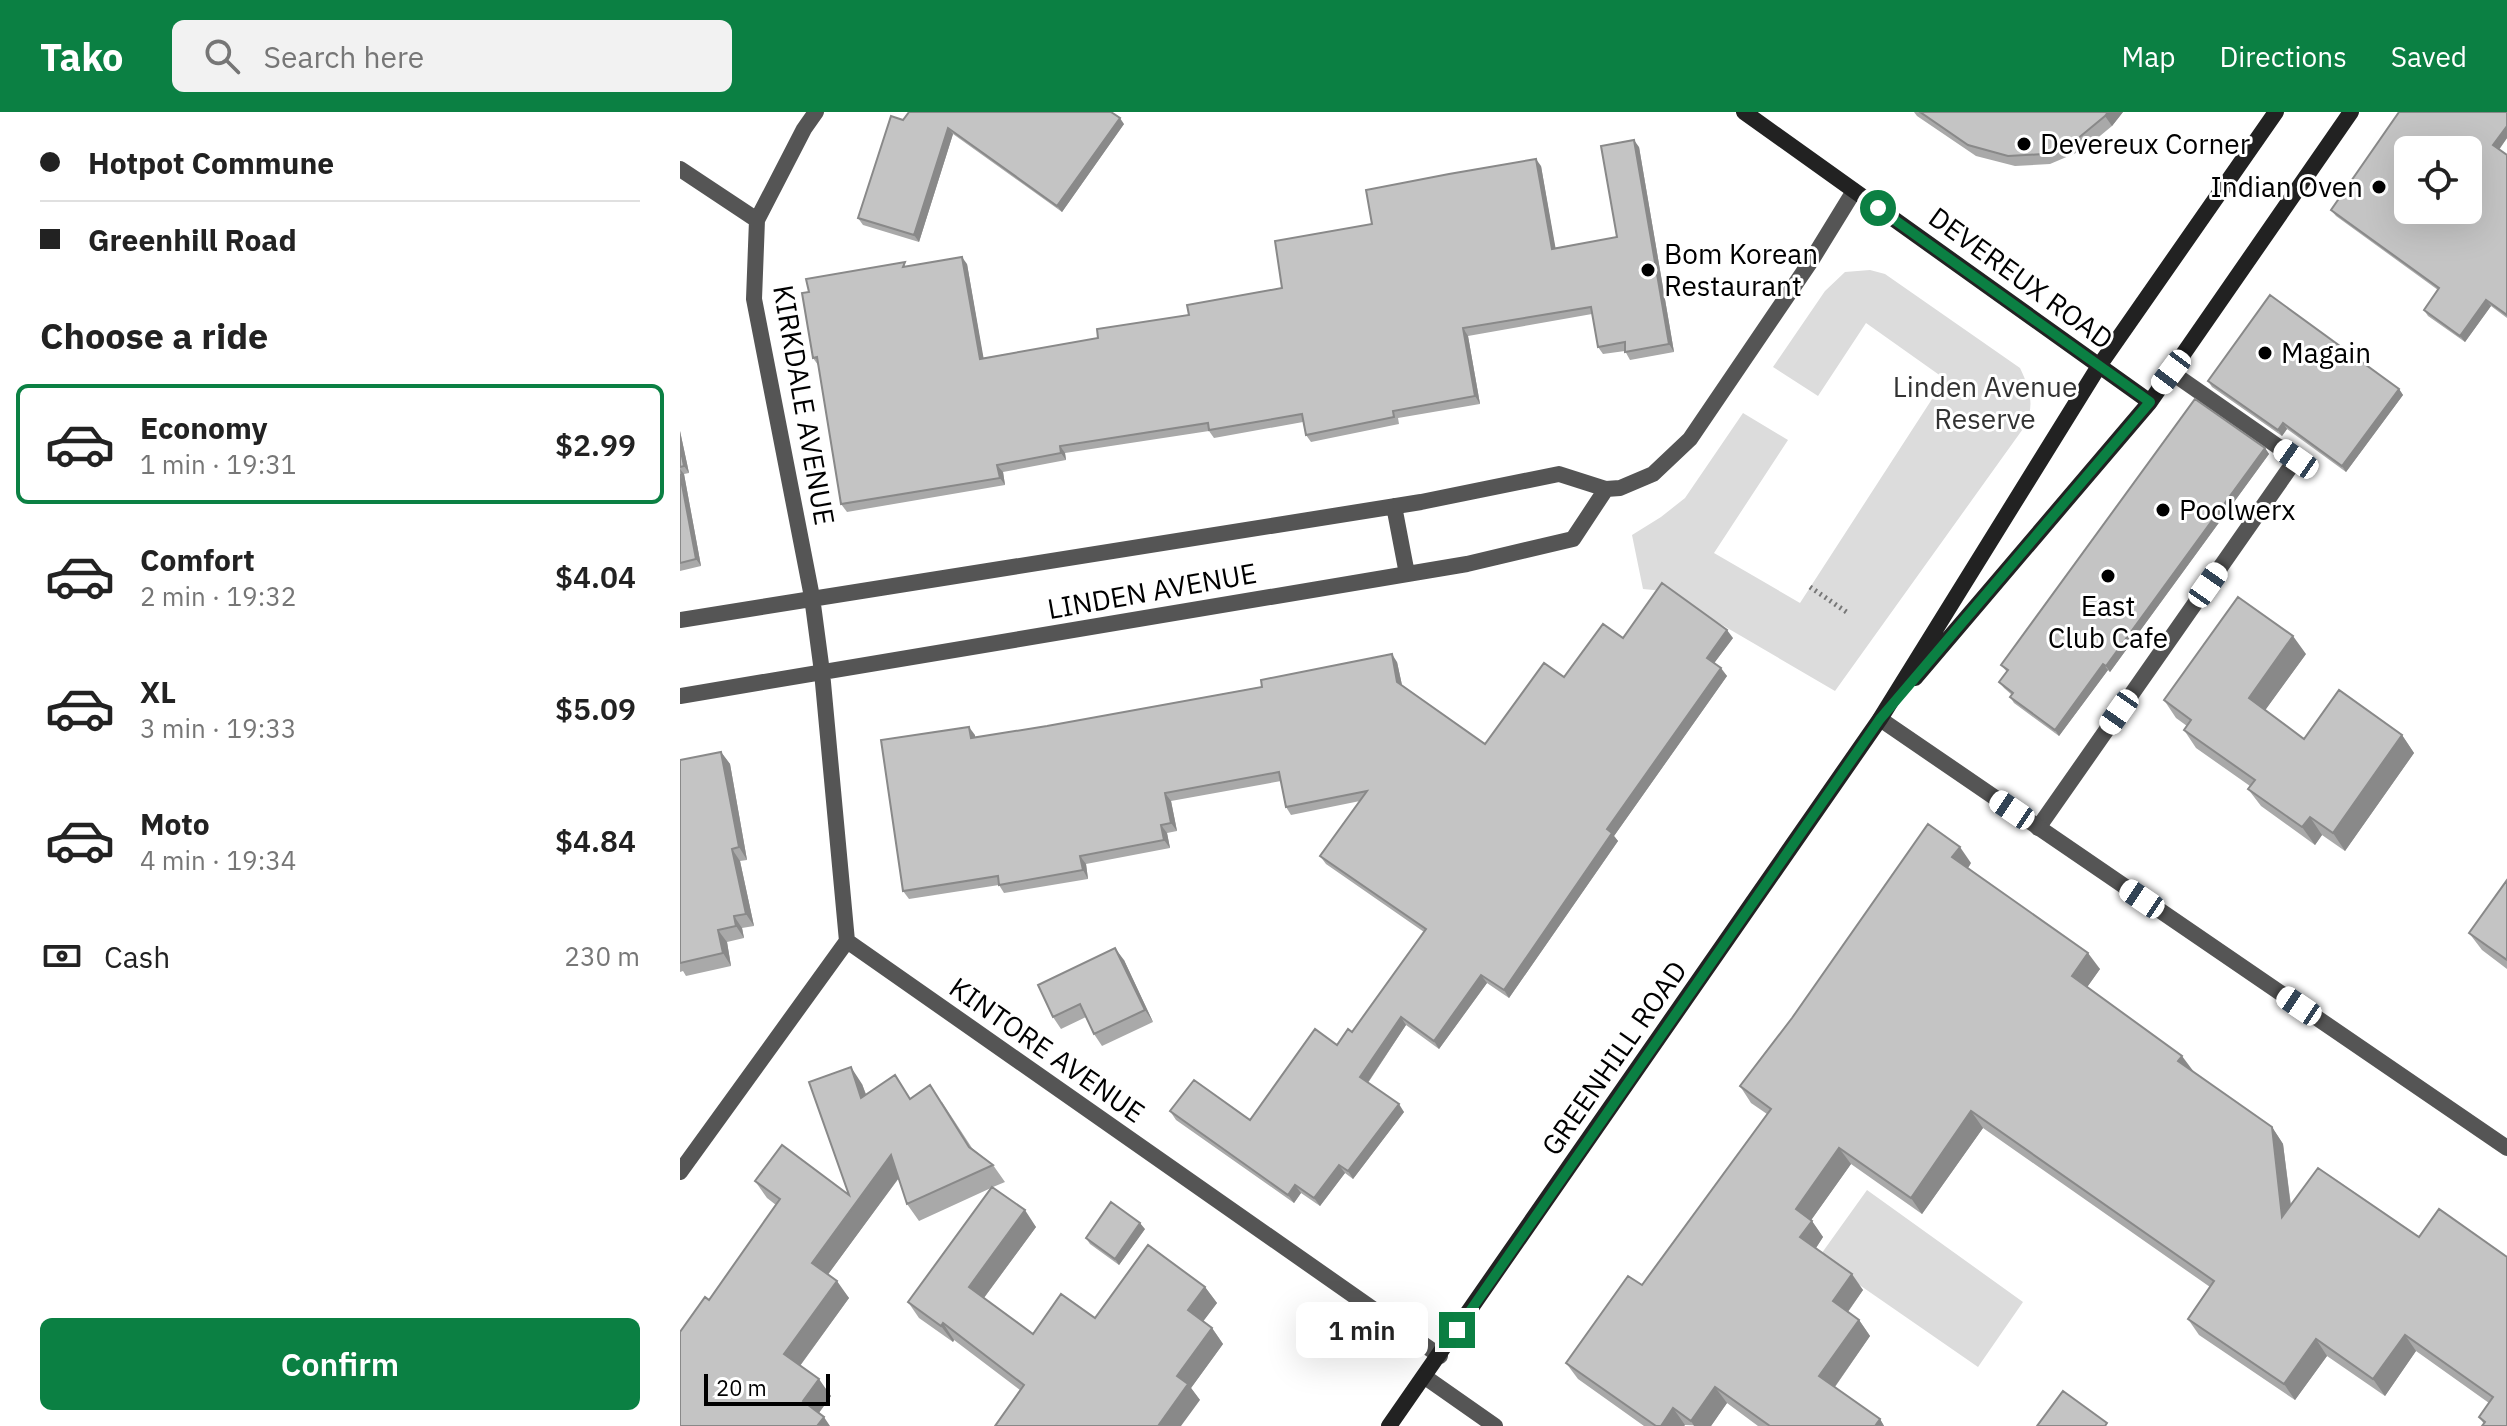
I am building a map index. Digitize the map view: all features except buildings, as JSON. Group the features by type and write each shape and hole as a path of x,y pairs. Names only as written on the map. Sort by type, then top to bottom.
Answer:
{"main road":[{"name":"DEVEREUX ROAD","path":"1744,112 2150,402"},
{"name":"GREENHILL ROAD","path":"1389,1426 1880,719 2099,366 2276,112"},
{"name":"GREENHILL ROAD","path":"1880,719 2150,402 2351,112"}],"street":[{"name":"KIRKDALE AVENUE","path":"816,112 757,220 754,299 812,597 822,672"},
{"path":"680,169 757,220"},
{"path":"1606,489 1620,488 1653,474 1690,439 1811,261 1854,191"},
{"path":"2038,828 2296,459 2171,372"},
{"name":"LINDEN AVENUE","path":"680,620 1394,506 1559,474 1606,489 1573,539 1467,564 680,696"},
{"path":"1394,506 1407,574"},
{"path":"680,1172 847,941 822,672"},
{"path":"1880,719 2507,1148"},
{"name":"KINTORE AVENUE","path":"847,941 1440,1356"},
{"path":"1425,1377 1495,1426"}],"path":[{"path":"1810,587 1848,613"}],"green space":[{"name":"Linden Avenue Reserve","path":"1870,270 1885,274 2020,368 2029,390 2030,404 2025,426 1835,691 1664,591 1643,589 1632,535 1685,498 1743,413 1788,440 1714,553 1800,603 1945,379 1866,323 1818,396 1773,367 1825,291 1845,272"},
{"path":"1867,1190 2023,1302 1978,1367 1819,1257"}],"place":[{"name":"Devereux Corner","path":"2024,144"},
{"name":"Indian Oven","path":"2379,187"},
{"name":"Bom Korean Restaurant","path":"1648,270"},
{"name":"Magain","path":"2265,353"},
{"name":"Poolwerx","path":"2163,510"},
{"name":"East Club Cafe","path":"2108,576"}],"route":[{"path":"1457,1330 1880,719 2150,402 1878,208"}]}
